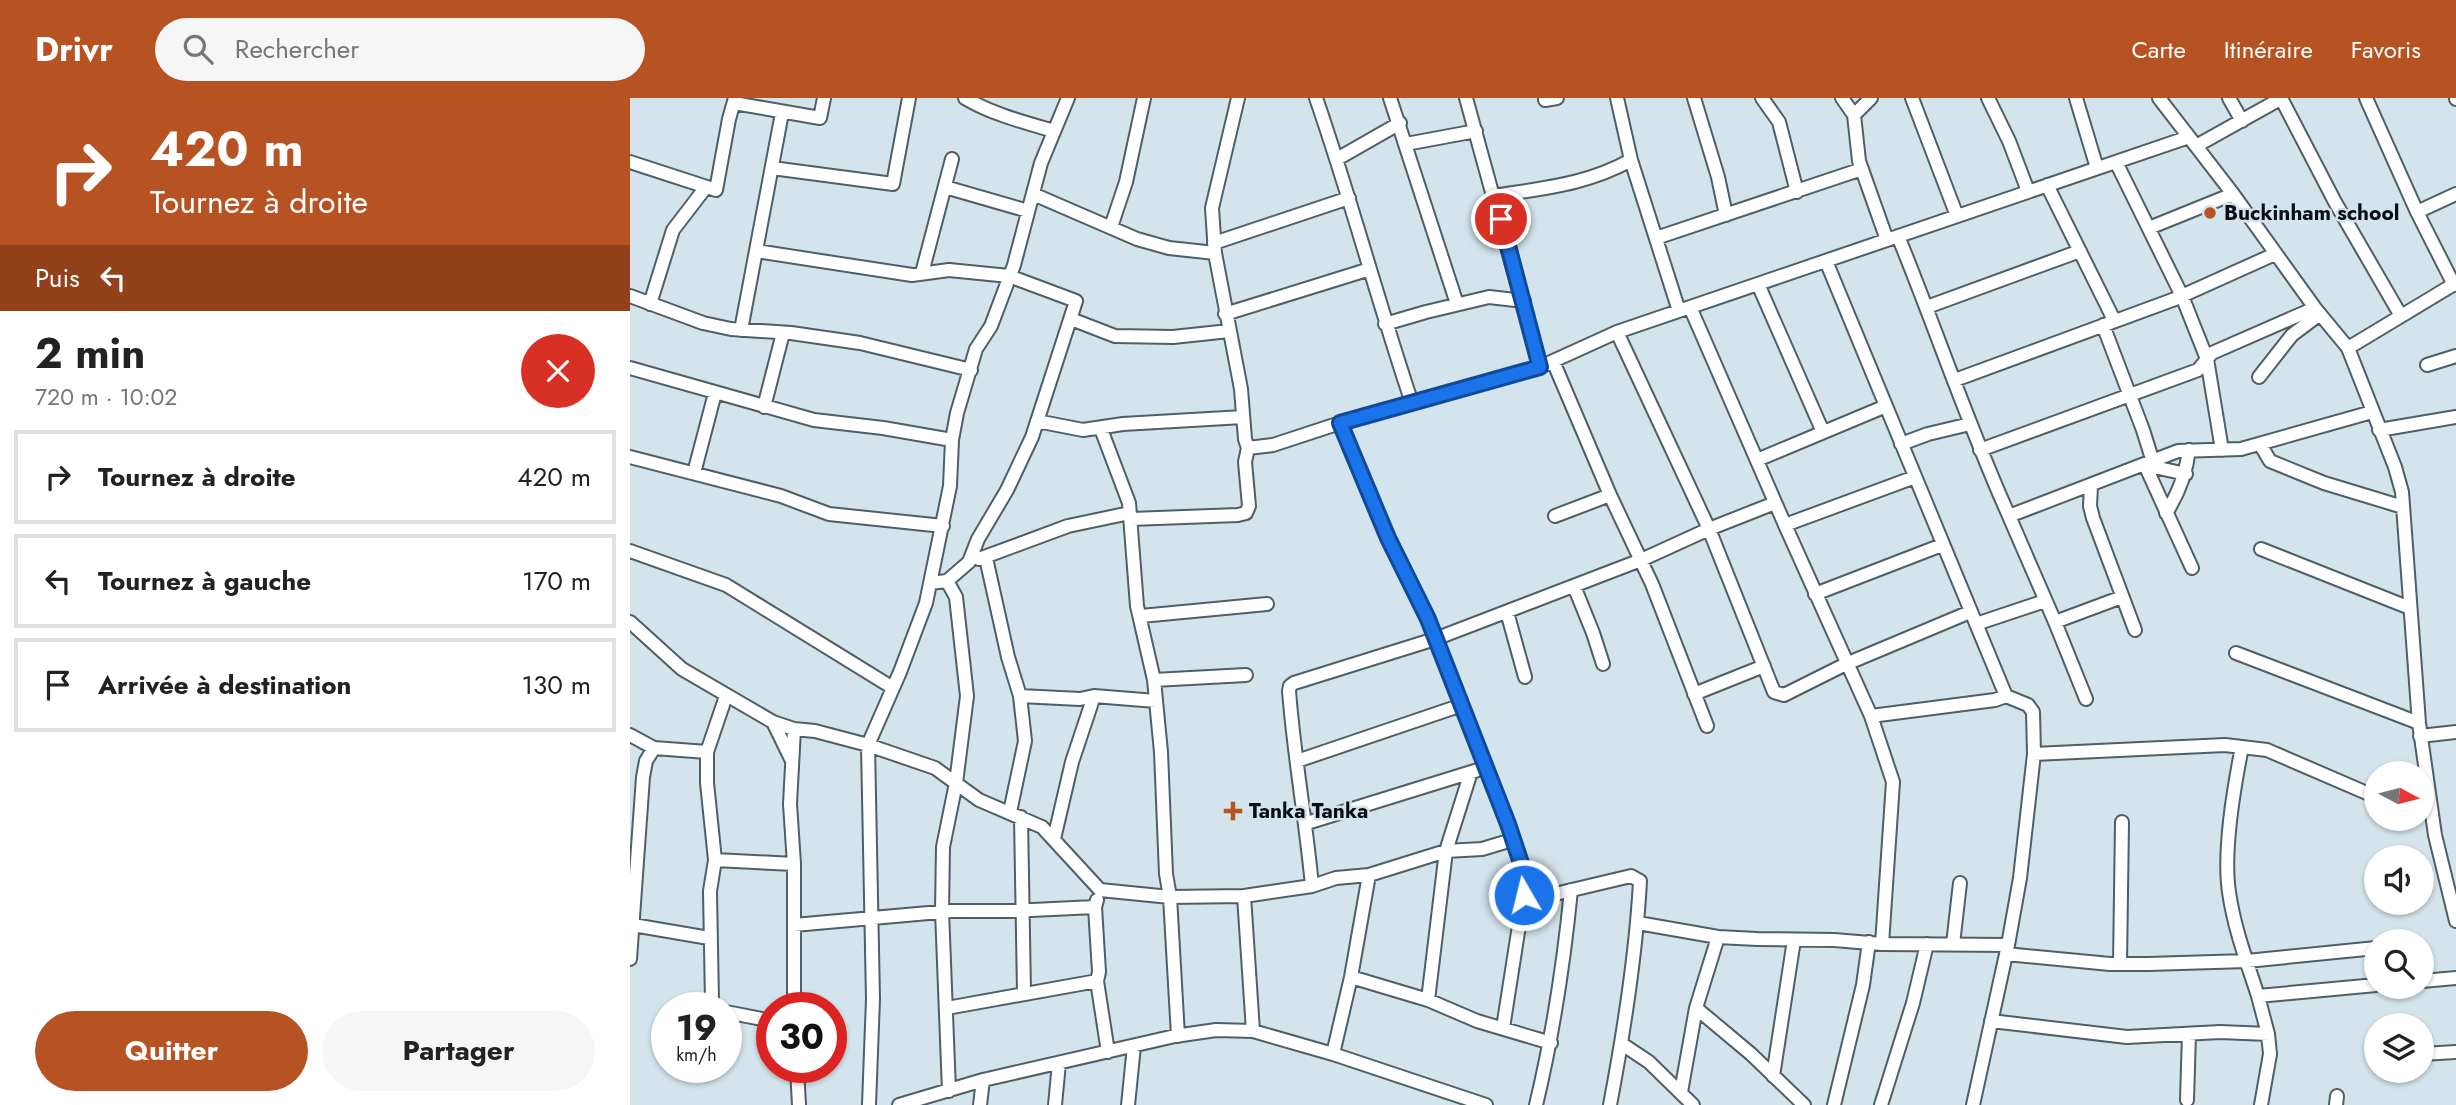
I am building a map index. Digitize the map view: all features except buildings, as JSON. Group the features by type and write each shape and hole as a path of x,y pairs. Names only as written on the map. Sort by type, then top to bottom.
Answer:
{"street":[{"path":"630,162 716,190 729,119 735,101 782,113 820,118 824,98"},
{"path":"772,168 893,184 909,98"},
{"path":"965,98 1054,131"},
{"path":"869,1105 873,999 868,745 926,603 950,486 952,440 957,413 976,349 991,326 1009,276 1041,163 1068,98"},
{"path":"1111,227 1126,182 1144,98"},
{"path":"930,583 947,581 969,562 1068,526 1130,516 1246,513 1248,506 1245,462 1248,448 1241,389 1214,248 1212,208 1238,98"},
{"path":"1316,98 1412,403"},
{"path":"1390,98 1457,304"},
{"path":"1466,98 1540,367"},
{"path":"1617,98 1631,160 1656,238 1685,309 1757,460 1871,716 1893,782 1875,943 1834,1105"},
{"path":"1694,98 1718,177 1726,215"},
{"path":"1762,98 1779,122 1797,191"},
{"path":"1842,98 1854,115 1862,169 1892,238 1927,307 1980,450 2086,699"},
{"path":"1854,115 1871,98"},
{"path":"1912,98 1957,216"},
{"path":"1989,98 2010,141 2028,191"},
{"path":"2076,98 2097,168"},
{"path":"2159,98 2233,194 2317,311 2348,348 2395,467 2402,492 2422,761"},
{"path":"2229,98 2242,121"},
{"path":"1248,448 1273,445 1340,423 1540,367 1617,332 2097,168 2193,141 2242,121 2281,98 2335,202 2401,316"},
{"path":"2348,348 2455,284 2417,212 2366,98"},
{"path":"741,330 782,113"},
{"path":"1337,159 1400,123"},
{"path":"1406,144 1476,131"},
{"path":"922,273 952,159"},
{"path":"1494,196 1557,187 1605,175 1631,160"},
{"path":"2116,162 2182,296 2207,359 2222,450"},
{"path":"1656,238 1862,169"},
{"path":"2047,185 2080,251 2108,322 2128,396 2143,430 2149,464 2166,513 2192,568"},
{"path":"650,304 673,230 706,187"},
{"path":"945,187 1028,211"},
{"path":"1033,194 1137,239 1169,248 1214,248 1349,198"},
{"path":"2149,228 2233,194"},
{"path":"2417,212 2456,194"},
{"path":"756,251 912,275 948,270 1009,276 1076,301 1037,421 1007,490 978,539 969,562"},
{"path":"1927,307 2080,251"},
{"path":"1955,380 2182,296 2275,254"},
{"path":"1826,261 2006,695 2028,705 2033,712 2034,754 2020,878 1973,1105"},
{"path":"1225,314 1370,269"},
{"path":"1758,284 1823,432"},
{"path":"630,296 703,323 741,330 860,343 971,370"},
{"path":"1385,324 1489,297 1524,301"},
{"path":"1980,450 2198,370 2212,353 2317,311"},
{"path":"2259,377 2292,335 2317,311"},
{"path":"1071,319 1115,336 1173,337 1229,331"},
{"path":"1617,332 1709,529 1774,692 1780,696 1846,664 1970,612"},
{"path":"764,407 783,333"},
{"path":"2427,365 2456,356"},
{"path":"1553,361 1641,560 1707,726"},
{"path":"630,368 814,420 952,440"},
{"path":"694,473 715,393"},
{"path":"1757,460 1886,407"},
{"path":"2009,516 2178,452 2241,449 2372,412"},
{"path":"1037,421 1083,430 1123,424 1243,417"},
{"path":"2379,430 2456,417"},
{"path":"1340,423 1388,538 1419,599 1462,705 1526,881 1503,1028"},
{"path":"1901,444 1970,424"},
{"path":"1101,429 1129,503 1137,606 1154,680 1165,803 1166,874 1170,897 1178,1036"},
{"path":"2260,444 2270,461 2324,483 2403,507"},
{"path":"2166,513 2186,474 2189,450"},
{"path":"630,457 781,496 829,514 943,526"},
{"path":"2149,464 2186,474"},
{"path":"1785,525 1915,477"},
{"path":"2091,486 2090,506 2093,519 2135,630"},
{"path":"1555,516 1610,495"},
{"path":"1312,886 1307,823 1292,732 1290,686 1294,682 1435,639 1641,560 1775,503"},
{"path":"1815,594 1942,545"},
{"path":"2261,549 2410,608"},
{"path":"630,551 726,585 893,688"},
{"path":"986,558 1008,657 1020,696 1025,741 1016,815 1024,910 1024,993"},
{"path":"947,581 956,597 967,696 956,783 943,846 942,911 949,1091"},
{"path":"1574,586 1603,664"},
{"path":"2055,622 2122,597"},
{"path":"1976,624 2045,601"},
{"path":"1141,616 1267,604"},
{"path":"1507,612 1525,677"},
{"path":"630,622 682,668 773,722 868,745 935,768 979,800 1042,827 1100,890 1170,897 1244,895 1312,886 1336,878 1369,875 1446,851 1482,849 1512,840"},
{"path":"2236,653 2419,729 2456,732"},
{"path":"1694,694 1764,667"},
{"path":"1154,680 1246,675"},
{"path":"1871,716 1995,700 2006,695"},
{"path":"712,992 710,891 715,860 707,783 707,752 726,696"},
{"path":"1020,696 1080,699 1094,696 1156,701"},
{"path":"1054,839 1072,762 1094,696"},
{"path":"1297,761 1462,705"},
{"path":"773,722 792,761"},
{"path":"794,729 790,803 794,864 794,992"},
{"path":"630,735 654,748 707,752"},
{"path":"2034,754 2225,745 2267,750 2364,792"},
{"path":"2242,747 2231,817 2228,890 2237,932 2269,1034 2270,1054 2261,1105"},
{"path":"630,959 643,777 646,761 654,748"},
{"path":"1307,823 1485,767"},
{"path":"1428,1000 1446,851 1471,772"},
{"path":"2120,964 2122,822"},
{"path":"2431,831 2456,921"},
{"path":"715,860 794,864"},
{"path":"1333,1054 1352,976 1369,875"},
{"path":"1524,895 1570,890 1631,876 1640,881 1638,923 1622,1044 1610,1105"},
{"path":"1953,944 1960,883"},
{"path":"1100,890 1095,907 1099,972 1097,981 1108,1052"},
{"path":"1536,1105 1551,1043 1567,932 1570,890"},
{"path":"1244,895 1253,1031"},
{"path":"794,925 942,911 1095,907"},
{"path":"632,922 709,939"},
{"path":"1638,923 1718,937 1953,944 2120,964 2247,961 2364,949"},
{"path":"1681,1092 1696,1008 1718,937"},
{"path":"1773,1076 1794,940"},
{"path":"1881,1105 1913,1003 1927,944"},
{"path":"1352,976 1428,1000 1477,1021 1551,1043"},
{"path":"2434,980 2456,978"},
{"path":"947,1008 1097,981"},
{"path":"2258,996 2364,986"},
{"path":"1696,1008 1804,1105"},
{"path":"1991,1021 2127,1037 2220,1032 2269,1034"},
{"path":"899,1105 983,1080 1178,1036 1216,1030 1253,1031 1333,1054 1486,1105"},
{"path":"2187,1100 2189,1034"},
{"path":"1622,1044 1649,1062 1693,1105"},
{"path":"1128,1105 1134,1046"},
{"path":"2434,1054 2456,1052"},
{"path":"1055,1105 1059,1063"},
{"path":"980,1105 983,1080"},
{"path":"798,1083 799,1105"}],"place":[{"name":"Buckinham school","path":"2210,213"},
{"name":"Tanka Tanka","path":"1233,811"}],"route":[{"path":"1501,219 1540,367 1340,423 1388,538 1419,599 1462,705 1523,869 1526,881 1524,895"}]}
